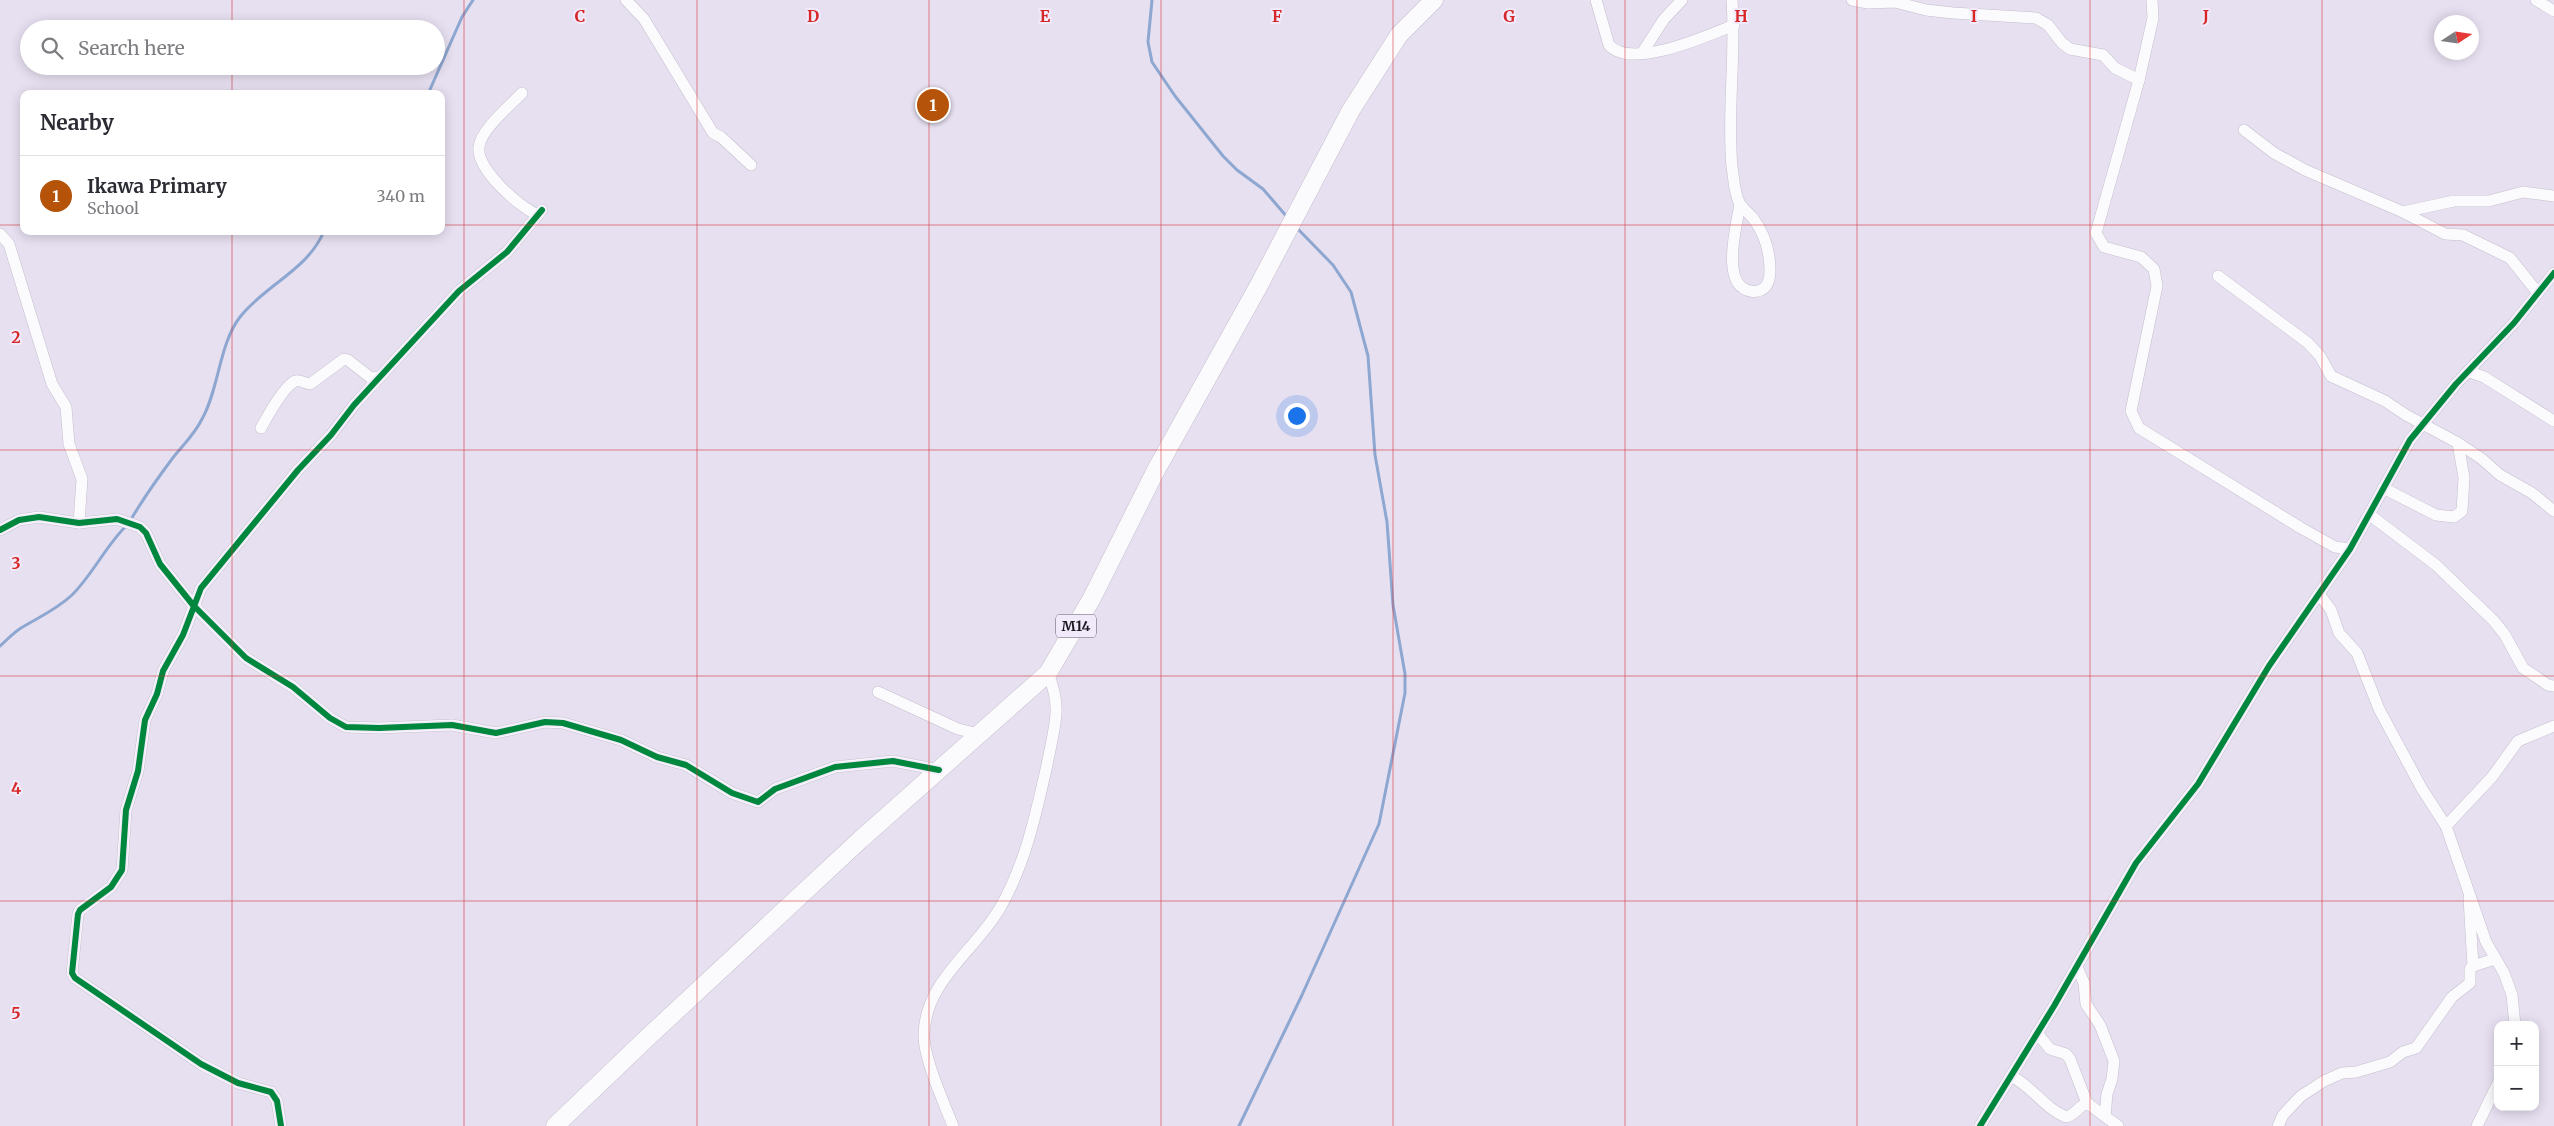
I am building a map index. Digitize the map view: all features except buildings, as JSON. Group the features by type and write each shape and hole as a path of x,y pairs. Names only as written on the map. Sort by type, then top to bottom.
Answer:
{"main road":[{"name":"M14","path":"555,1126 646,1038 1048,673 1092,598 1156,470 1272,263 1352,110 1399,35 1430,1"}],"street":[{"path":"626,0 649,27 713,133 721,137 751,166"},
{"path":"1596,0 1609,45 1620,53 1629,55 1688,43 1734,25"},
{"path":"1642,53 1664,19 1682,0"},
{"path":"1732,0 1734,25 1730,122 1732,166 1740,204 1734,237 1733,270 1736,281 1742,287 1752,291 1760,291 1767,284 1770,277 1768,247 1762,233 1740,204"},
{"path":"1852,0 1868,4 1895,2 1944,12 2036,18 2048,25 2062,43 2070,49 2103,55 2115,68 2139,80"},
{"path":"2152,0 2153,18 2139,80 2096,233 2104,246 2141,257 2154,269 2157,286 2137,374 2131,411 2133,420 2139,428 2172,451 2301,528 2335,547 2350,549"},
{"path":"2536,0 2554,11"},
{"path":"280,1126 277,1101 271,1092 238,1083 201,1064 75,978 72,973 78,914 111,887 122,870 126,810 138,771 145,720 157,694 163,671 184,635 193,605 201,588 380,377 459,291 507,252 540,213 526,210 498,183 487,168 479,150 481,140 498,114 513,104 522,93"},
{"path":"2244,130 2274,153 2305,170 2403,212 2445,234 2463,235 2510,258 2538,293"},
{"path":"2403,212 2454,201 2489,201 2523,192 2554,196"},
{"path":"0,234 9,244 52,384 66,407 69,444 82,480 79,523"},
{"path":"1980,1126 2077,967 2136,863 2198,784 2268,666 2350,549 2383,488 2422,424 2470,372 2554,273"},
{"path":"2218,276 2308,343 2320,356 2331,376 2385,401 2458,443 2482,459 2500,475 2532,493 2554,511"},
{"path":"261,428 274,405 293,383 298,380 310,384 344,359 371,378 380,377"},
{"path":"2470,372 2484,378 2554,421"},
{"path":"2383,488 2436,516 2454,517 2462,511 2464,492 2458,443"},
{"path":"2370,515 2436,565 2494,621 2505,635 2523,668 2548,685 2554,686"},
{"path":"0,530 19,520 39,517 79,523 117,519 140,527 146,533 160,564 193,605 246,658 293,687 330,718 346,727 379,728 452,725 496,733 545,722 563,723 621,740 657,757 686,765 732,793 758,802 775,789 835,766 893,761 939,770"},
{"path":"2319,594 2331,610 2341,636 2357,653 2379,709 2422,790 2446,826 2486,942 2504,973 2512,995 2515,1021"},
{"path":"952,1126 931,1067 924,1037 927,1016 931,1000 940,984 999,909 1019,868 1038,809 1054,732 1055,695 1048,673"},
{"path":"878,692 958,730 979,734"},
{"path":"2446,826 2492,777 2518,741 2554,726"},
{"path":"2278,1126 2283,1115 2301,1096 2324,1081 2342,1073 2361,1071 2390,1062 2403,1052 2416,1048 2452,997 2470,983 2470,969 2473,966 2469,889"},
{"path":"2473,966 2495,959"},
{"path":"2077,967 2084,983 2086,1004 2100,1025 2114,1060 2112,1079 2107,1094 2105,1116"},
{"path":"2037,1034 2050,1048 2066,1054 2070,1059 2087,1102 2118,1126"},
{"path":"2011,1076 2024,1082 2039,1099 2066,1117 2072,1115 2080,1106 2087,1102"},
{"path":"2477,1126 2494,1092"}],"waterway":[{"path":"445,56 462,17 473,0"},
{"path":"1152,0 1148,42 1152,62 1175,96 1223,156 1237,170 1263,189 1288,218"},
{"path":"430,90 436,75"},
{"path":"1239,1126 1302,995 1379,824 1405,693 1405,674 1393,605 1387,522 1375,455 1368,356 1351,292 1333,265 1295,226"},
{"path":"130,521 161,474 199,424 208,407 223,353 233,328 240,317 261,296 297,267 317,245 322,235"},
{"path":"0,646 18,630 54,609 72,595 126,526"}],"cycle path":[{"path":"281,1126 277,1101 271,1092 238,1083 201,1064 75,978 72,973 78,914 80,910 111,887 122,870 126,810 138,771 145,720 157,694 163,671 183,635 201,588 298,470 331,435 354,405 459,291 507,252 542,210"},
{"path":"1980,1126 2054,1006 2136,863 2198,784 2269,666 2350,549 2410,440 2456,384 2514,323 2554,273"},
{"path":"0,530 19,520 39,517 79,523 117,519 140,527 146,533 160,564 193,605 246,658 293,687 330,718 346,727 379,728 452,725 496,733 545,722 563,723 621,740 657,757 686,765 732,793 758,802 775,789 835,767 893,761 939,770"}],"place":[{"name":"Ikawa Primary","path":"933,105"}]}
